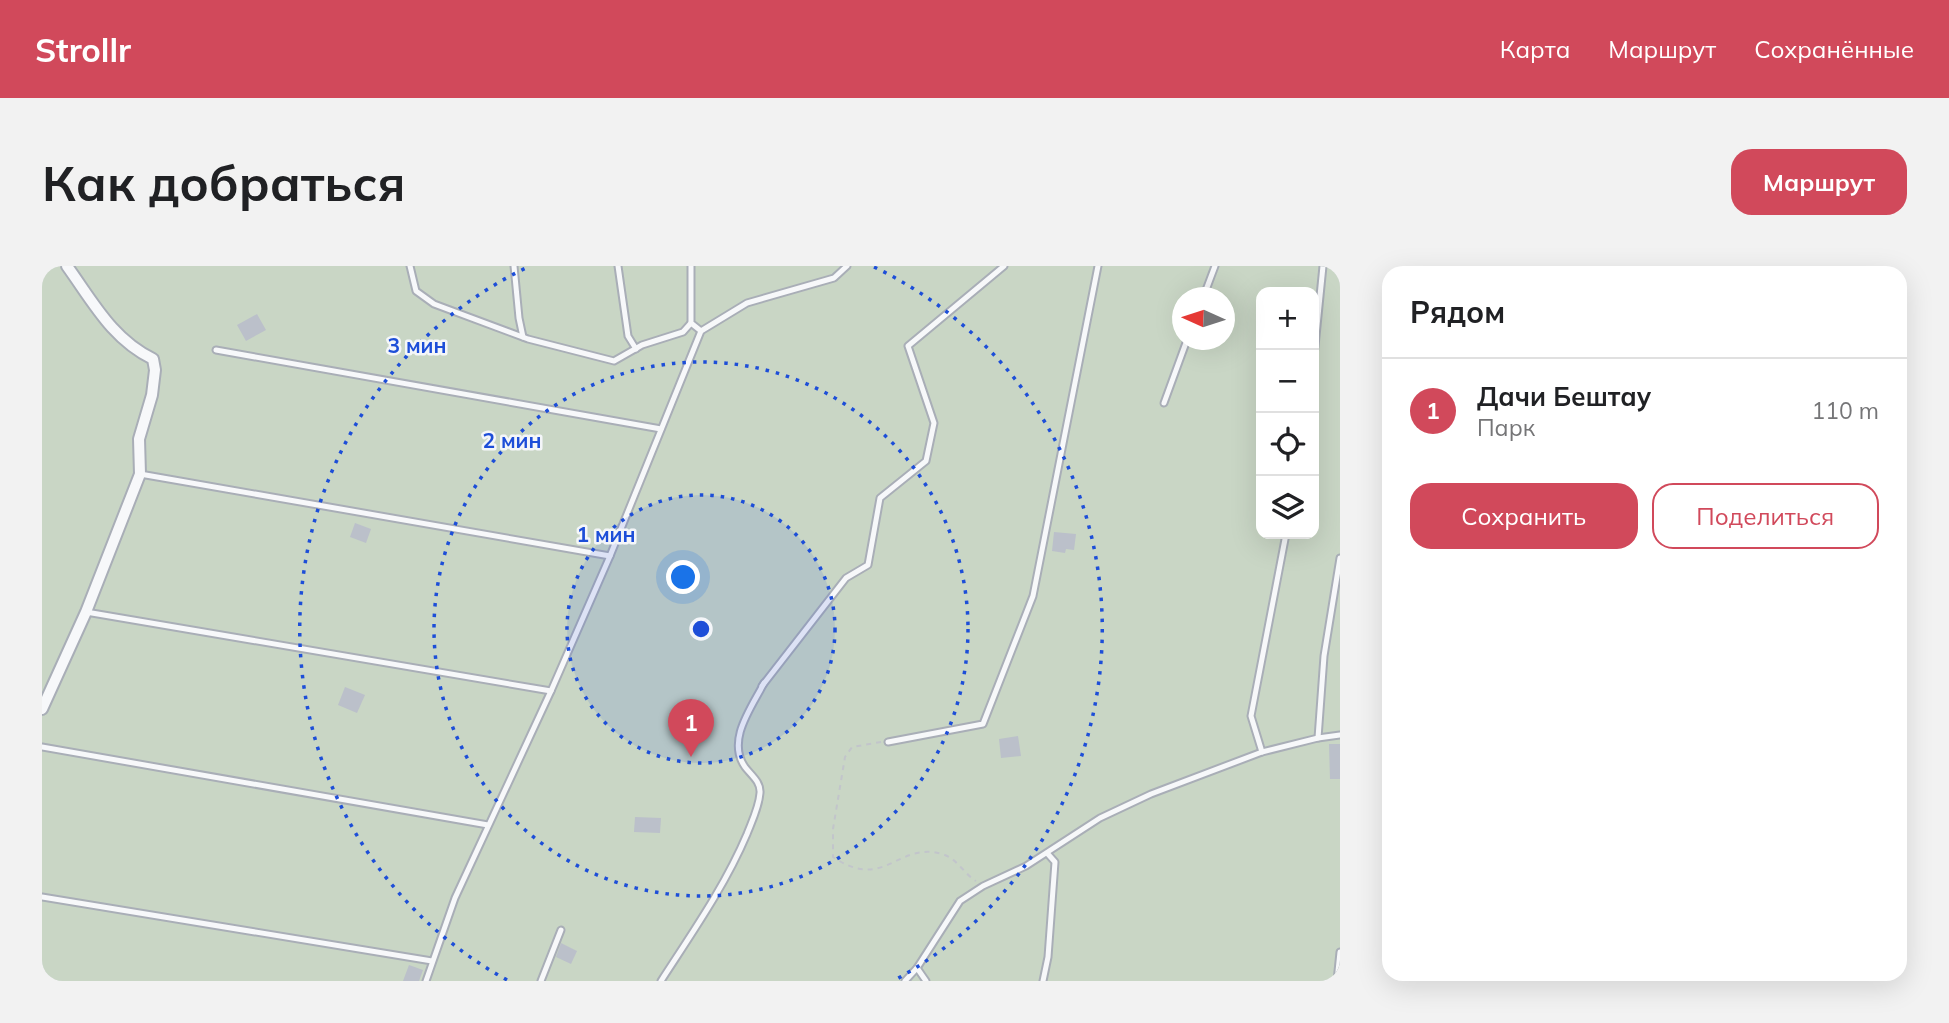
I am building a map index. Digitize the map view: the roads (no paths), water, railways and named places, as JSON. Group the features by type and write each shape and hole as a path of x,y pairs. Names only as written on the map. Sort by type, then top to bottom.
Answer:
{"street":[{"path":"42,709 86,612 140,474 139,439 152,395 155,370 153,359 136,351 117,335 67,266"}],"lane":[{"path":"410,266 416,291 434,304 523,337 614,361 636,349 683,331 691,323 691,266"},
{"path":"514,266 523,337"},
{"path":"618,266 628,336 636,349"},
{"path":"426,981 455,898 610,556 701,331 747,303 834,278 847,266"},
{"path":"661,981 733,866 754,817 761,791 738,753 737,736 763,684 846,578 867,565 880,498 926,461 934,423 908,346 1004,266"},
{"path":"888,742 983,724 1033,596 1098,266"},
{"path":"1207,287 1215,266"},
{"path":"1315,350 1323,266"},
{"path":"691,323 701,331"},
{"path":"216,350 661,429"},
{"path":"1164,403 1183,350"},
{"path":"140,474 610,556"},
{"path":"1262,752 1251,716 1285,539"},
{"path":"1318,738 1324,656 1340,558"},
{"path":"86,612 551,691"},
{"path":"905,981 917,968 960,901 983,886 1026,866 1100,818 1140,799 1262,752 1340,735"},
{"path":"42,747 488,825"},
{"path":"1043,981 1048,957 1055,862 1047,853"},
{"path":"42,897 432,961"},
{"path":"541,981 561,930"},
{"path":"1337,981 1340,952"},
{"path":"917,968 926,981"}],"place":[{"name":"Дачи Бештау","path":"691,757"}]}
